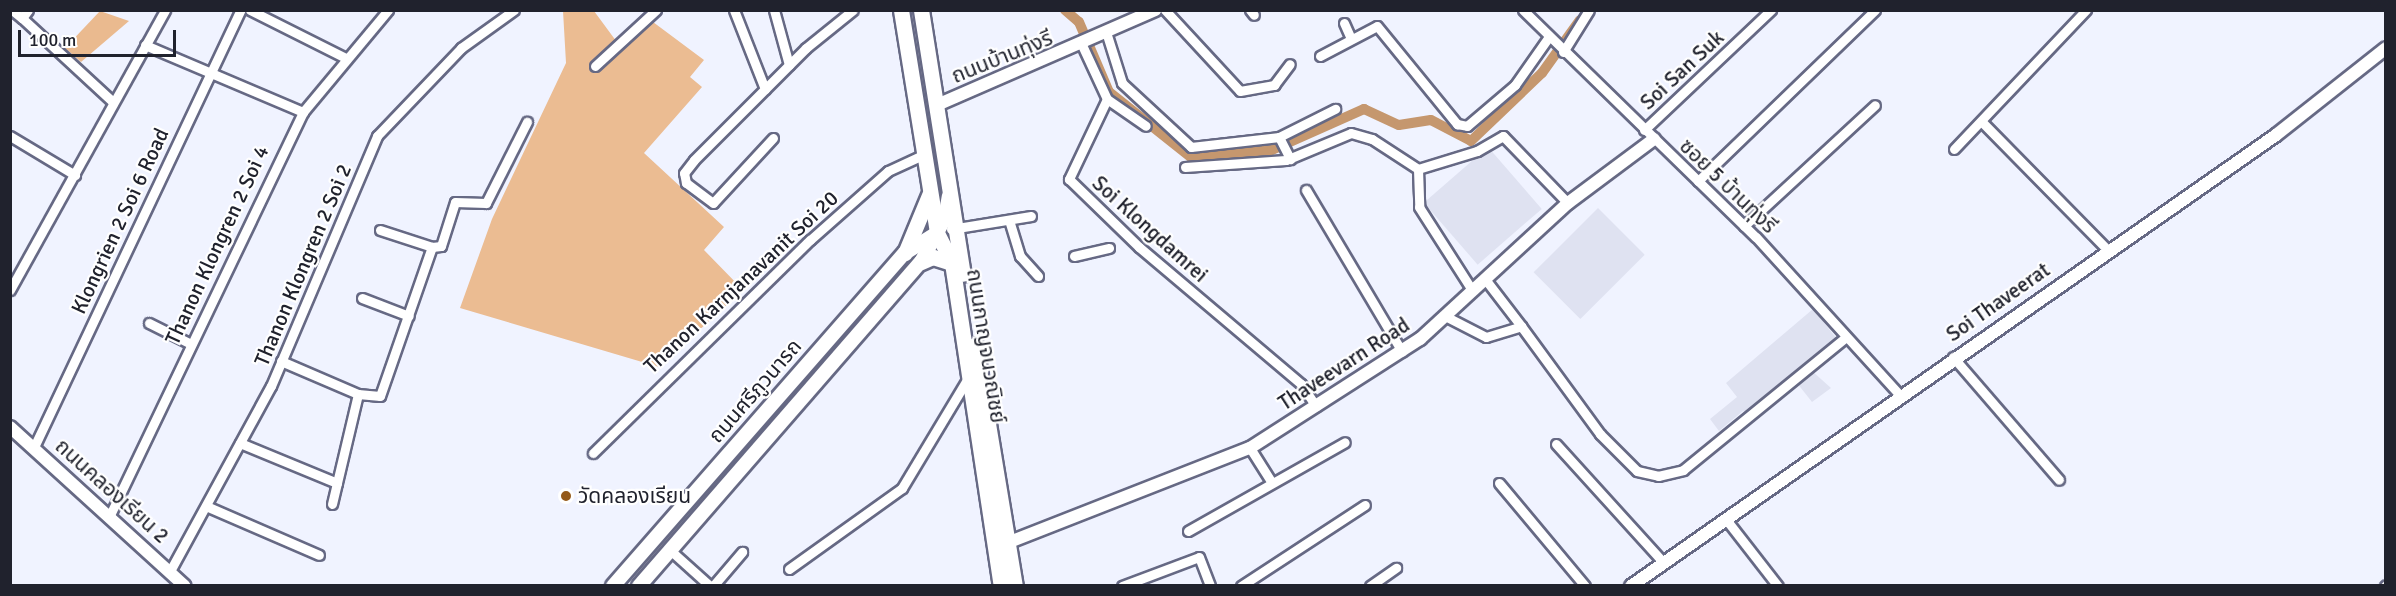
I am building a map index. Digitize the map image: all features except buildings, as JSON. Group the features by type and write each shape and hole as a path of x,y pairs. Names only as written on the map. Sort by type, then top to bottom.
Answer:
{"main road":[{"name":"ถนนกาญจนวณิชย์","path":"901,10 937,233 957,263 1015,585"},
{"name":"ถนนกาญจนวณิชย์","path":"921,10 951,191 969,375 1001,585"},
{"path":"905,253 931,189"},
{"name":"ถนนศรีภูวนารถ","path":"639,585 921,262 937,233 951,191"},
{"name":"ถนนศรีภูวนารถ","path":"613,585 905,253 937,233"},
{"path":"921,262 933,257 957,263"},
{"path":"685,503 700,516"}],"street":[{"path":"12,10 25,14 113,102"},
{"path":"10,290 165,10"},
{"name":"Klongrien 2 Soi 6 Road","path":"34,447 241,10"},
{"path":"250,10 346,58"},
{"name":"Thanon Klongren 2 Soi 4","path":"110,515 303,112 388,10"},
{"name":"Thanon Klongren 2 Soi 2","path":"170,571 240,443 281,361 377,136 460,48 514,10"},
{"path":"595,66 656,10"},
{"path":"734,10 765,89"},
{"path":"774,10 789,65"},
{"path":"773,138 715,201 706,203 686,183 688,167 841,15 852,10"},
{"name":"ถนนบ้านทุ่งรี","path":"937,105 1102,37 1155,10"},
{"path":"1165,10 1240,91 1274,84 1290,64"},
{"name":"ซอย 5 บ้านทุ่งรี","path":"1523,10 1548,38 1744,226 1899,394"},
{"path":"1563,52 1589,10"},
{"name":"Soi San Suk","path":"1649,134 1771,10"},
{"path":"1698,181 1875,10"},
{"path":"1954,149 2086,10"},
{"path":"1344,23 1351,39"},
{"path":"1320,56 1377,26 1457,124 1467,126 1515,85 1548,38"},
{"path":"1102,37 1122,83 1191,147 1280,140 1335,109"},
{"path":"145,45 303,112"},
{"path":"1082,45 1107,99 1146,126"},
{"name":"Soi Thaveerat","path":"1631,585 1899,394 2276,135 2385,48"},
{"name":"Soi Klongdamrei","path":"1107,99 1069,179 1138,247 1301,384 1316,406"},
{"path":"1744,226 1875,105"},
{"path":"380,230 432,247 441,246 456,201 487,202 527,122"},
{"path":"1982,122 2108,250"},
{"path":"1185,167 1288,157 1350,133 1372,139 1418,169"},
{"name":"Thaveevarn Road","path":"1007,543 1250,448 1402,352 1445,316 1568,203 1649,134"},
{"path":"1418,169 1477,151 1503,136 1568,203"},
{"path":"1280,140 1288,157"},
{"path":"12,142 75,175"},
{"name":"Thanon Karnjanavanit Soi 20","path":"593,453 651,391 879,178 925,154"},
{"path":"1418,169 1419,207 1473,290"},
{"path":"1305,189 1402,352"},
{"path":"937,233 955,227 1031,216"},
{"path":"1009,220 1020,256 1038,276"},
{"path":"281,361 358,394 376,399 381,395 432,247"},
{"path":"1074,256 1109,248"},
{"path":"1485,279 1600,434 1637,471 1659,476 1683,470 1846,337"},
{"path":"362,298 409,316"},
{"path":"1445,316 1486,337 1521,326"},
{"path":"149,323 191,344"},
{"path":"1953,357 2059,480"},
{"path":"789,569 902,488 969,375"},
{"path":"332,504 358,394"},
{"name":"ถนนคลองเรียน 2","path":"13,434 34,447 185,585"},
{"path":"1188,531 1345,442"},
{"path":"240,443 338,483"},
{"path":"1556,444 1663,562"},
{"path":"1250,448 1272,483"},
{"path":"1499,483 1585,585"},
{"path":"206,506 318,555"},
{"path":"1241,585 1365,506"},
{"path":"1725,518 1778,585"},
{"path":"670,550 711,585 742,552"},
{"path":"1122,585 1198,557 1210,585"},
{"path":"1370,585 1396,568"}],"shaded area":[{"path":"100,11 129,21 81,62 65,48"},
{"path":"563,11 594,11 622,49 653,22 704,60 690,77 702,87 644,153 724,227 704,250 743,290 659,367 460,308 492,219 566,63"},
{"path":"1488,147 1542,209 1478,265 1424,203"},
{"path":"1598,208 1645,255 1580,319 1534,272"},
{"path":"1813,309 1837,339 1748,414 1743,411 1719,431 1710,419 1737,397 1726,383"},
{"path":"1812,371 1831,388 1812,402 1797,383"}],"waterway":[{"path":"1065,10 1079,22 1109,92 1192,158 1272,150 1364,109 1399,125 1431,120 1471,141 1542,73 1580,20"}],"place":[{"name":"วัดคลองเรียน","path":"566,496"}]}
